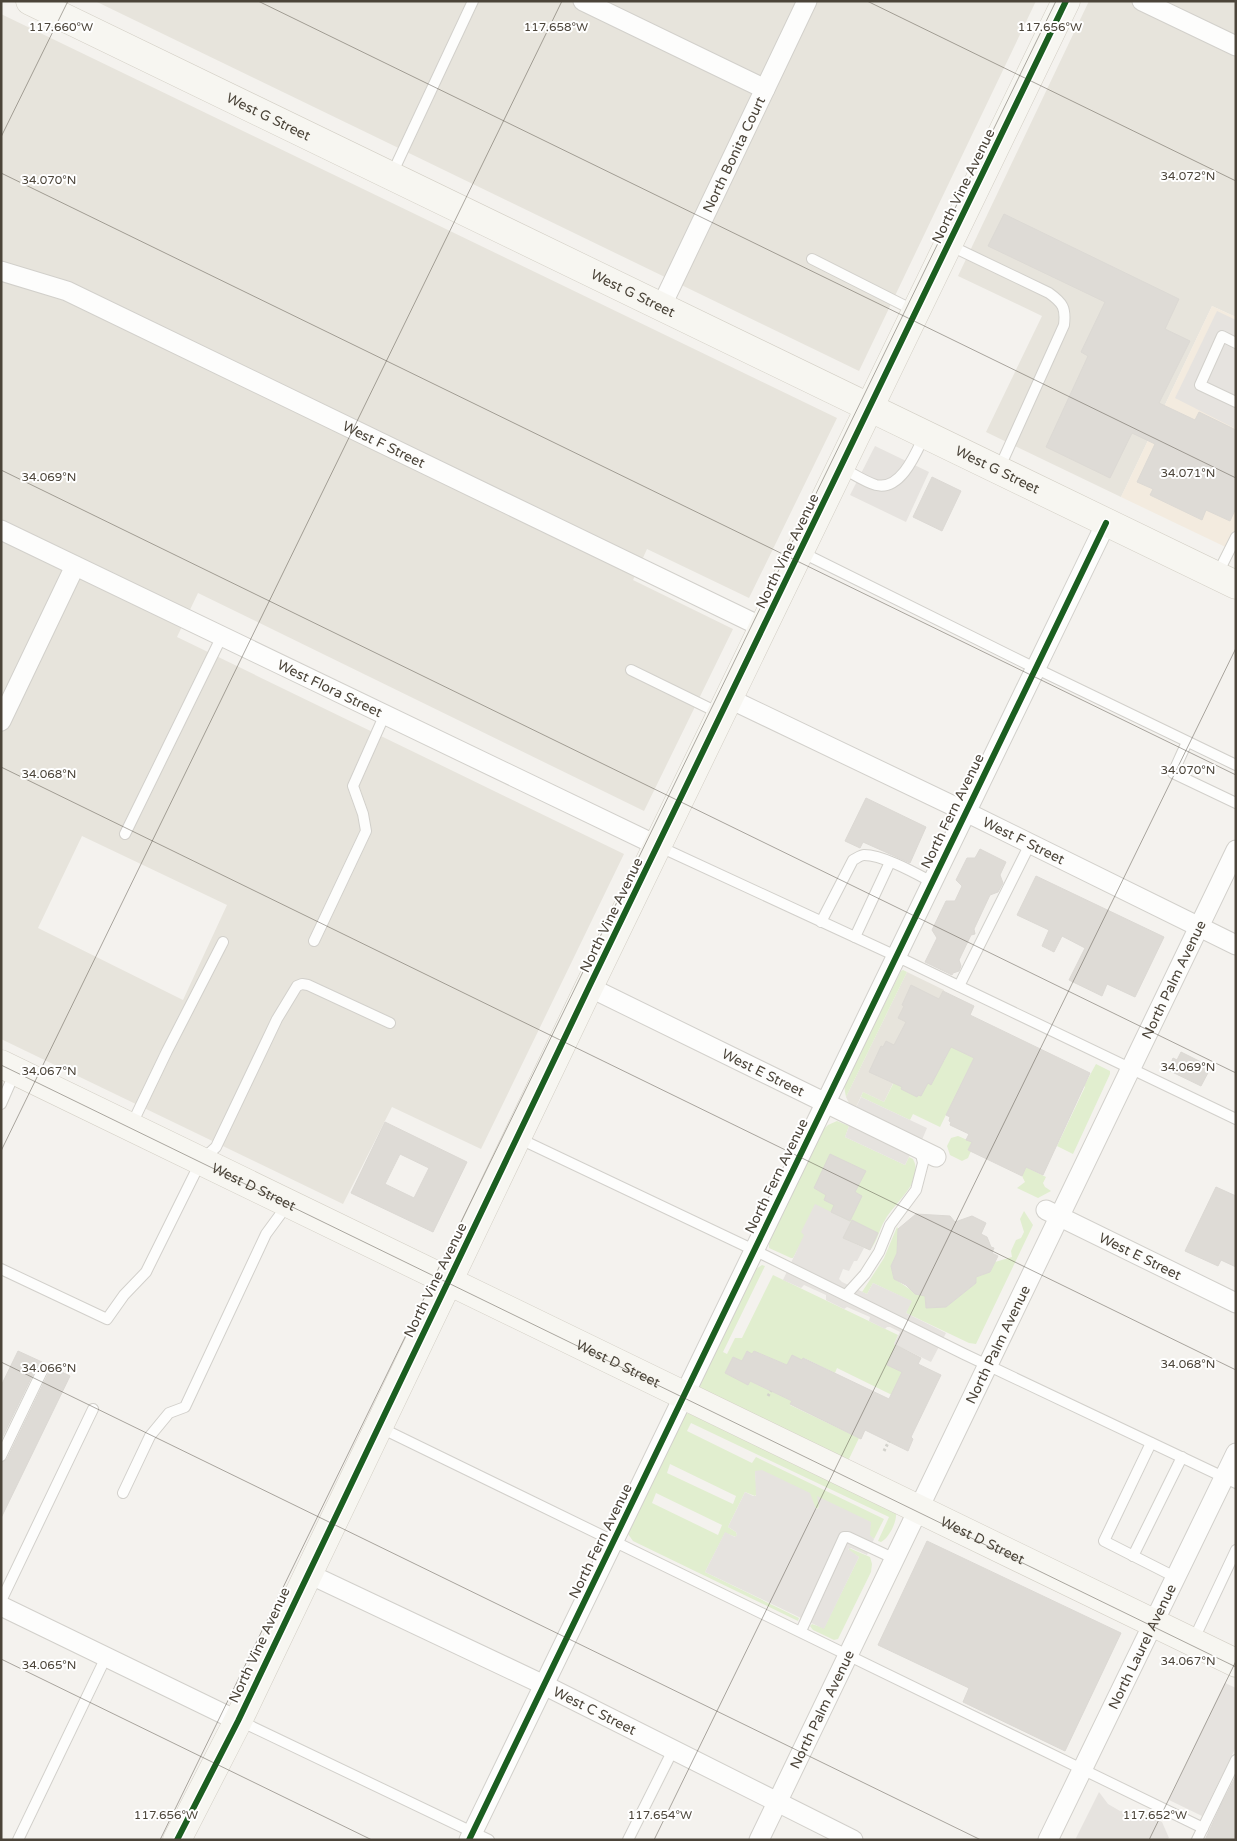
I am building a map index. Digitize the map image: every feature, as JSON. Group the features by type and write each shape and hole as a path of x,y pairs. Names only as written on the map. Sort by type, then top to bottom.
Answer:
{"street":[{"name":"West G Street","path":"30,1 1226,581"},
{"path":"583,1 765,89"},
{"name":"North Bonita Court","path":"660,307 807,1"},
{"name":"North Vine Avenue","path":"177,1840 238,1721 307,1572 1066,1"},
{"path":"1142,1 1236,46"},
{"name":"West F Street","path":"1,271 67,291 764,628"},
{"name":"North Fern Avenue","path":"477,1837 544,1685 1106,523"},
{"name":"West Flora Street","path":"1,530 658,846"},
{"path":"1,721 75,566"},
{"name":"West F Street","path":"726,706 966,812 1236,945"},
{"name":"North Palm Avenue","path":"759,1840 988,1365 1053,1214 1131,1068 1236,850"},
{"name":"West E Street","path":"589,988 928,1153"},
{"name":"West D Street","path":"8,1068 919,1510 1235,1661"},
{"name":"West E Street","path":"1053,1214 1236,1303"},
{"name":"North Laurel Avenue","path":"1048,1840 1175,1577 1230,1480 1236,1452"},
{"name":"West C Street","path":"307,1572 544,1685 853,1840"},
{"path":"1,1606 238,1721"}],"lane":[{"path":"390,177 473,1"},
{"path":"948,245 1049,293 1062,305 1066,312 1064,325 998,471"},
{"path":"812,259 916,311"},
{"path":"1236,343 1222,336 1200,385 1236,402"},
{"path":"841,467 876,485 886,486 898,478 910,465 924,434"},
{"path":"1226,581 1236,537"},
{"path":"800,551 1236,765"},
{"path":"125,834 222,636"},
{"path":"631,670 726,706"},
{"path":"314,941 366,831 363,814 353,786 385,714"},
{"path":"1187,742 1173,773 1236,803"},
{"path":"959,986 1030,844"},
{"path":"658,846 1235,1116"},
{"path":"822,922 853,860 863,855 890,862 932,882"},
{"path":"855,937 890,862"},
{"path":"130,1127 223,942"},
{"path":"1,1269 107,1319 124,1295 146,1272 201,1161 216,1147 277,1019 297,986 302,984 308,985 390,1023"},
{"path":"1,1104 8,1068"},
{"path":"517,1138 754,1250 988,1365 1230,1480"},
{"path":"846,1295 865,1274 879,1252 890,1225 916,1190 920,1182 923,1163 928,1153"},
{"path":"123,1493 150,1436 169,1414 185,1407 266,1234 288,1203"},
{"path":"1,1456 43,1370"},
{"path":"1,1601 93,1409"},
{"path":"378,1426 1203,1828"},
{"path":"1151,1442 1104,1541 1175,1577"},
{"path":"1133,1556 1182,1457"},
{"path":"800,1631 844,1537 848,1536 896,1559"},
{"path":"1193,1642 1236,1550"},
{"path":"18,1840 106,1657"},
{"path":"238,1721 477,1837"},
{"path":"628,1840 673,1750"},
{"path":"1197,1840 1236,1760"}],"path":[{"path":"768,1396 771,1391"},
{"path":"884,1451 889,1441"}],"shaded area":[{"path":"95,1 1036,1 859,371"},
{"path":"1089,1 1236,1 1236,317 1212,306 1121,497 986,432 1042,316 958,276"},
{"path":"1,14 837,418 749,598 647,549 633,580 733,629 644,811 198,593 177,637 624,854 481,1149 392,1107 343,1204 1,1039","holes":["82,836 227,905 183,1000 38,928"]},
{"path":"1212,306 1236,317 1236,552 1121,497"},
{"path":"1217,311 1236,320 1236,429 1175,398"},
{"path":"875,446 929,472 906,522 850,495"},
{"path":"907,972 944,990 911,1058 906,1056 884,1102 863,1092 856,1107 849,1103 846,1097"},
{"path":"861,1097 927,1128 918,1149 914,1147 905,1165 845,1137 848,1124"},
{"path":"815,1204 851,1222 843,1238 864,1248 849,1271 843,1269 839,1279 842,1282 867,1294 873,1283 912,1301 906,1313 946,1333 931,1362 894,1344 900,1332 890,1327 885,1329 869,1321 870,1317 847,1307 844,1309 826,1300 826,1295 804,1285 801,1288 783,1280 804,1235 801,1232"},
{"path":"762,1470 810,1493 816,1509 819,1506 817,1496 871,1522 870,1535 874,1539 867,1555 851,1548 848,1549 859,1557 824,1629 705,1572 725,1532 735,1537 737,1535 736,1532 728,1527 745,1492 756,1496 755,1471"},
{"path":"1225,1683 1236,1688 1236,1747 1202,1816 1169,1800"},
{"path":"1099,1792 1108,1804 1120,1811 1132,1810 1135,1817 1148,1815 1162,1822 1169,1838 1166,1840 1075,1840"}],"green space":[{"path":"903,970 907,972 846,1097 844,1086"},
{"path":"956,1036 974,1048 970,1056 974,1058 940,1127 913,1114 910,1120 861,1097 863,1092 884,1102 907,1056 916,1047 944,1061"},
{"path":"1096,1064 1110,1071 1110,1074 1073,1154 1057,1146"},
{"path":"837,1121 849,1126 845,1137 905,1165 909,1157 913,1159 916,1167 915,1175 907,1191 885,1220 870,1250 843,1238 851,1222 802,1232 805,1235 793,1258 791,1258 769,1248 769,1241 824,1129"},
{"path":"958,1136 972,1142 968,1150 971,1151 968,1158 962,1161 950,1155 947,1146 951,1138"},
{"path":"1026,1167 1046,1177 1043,1183 1051,1191 1038,1198 1017,1188 1025,1182 1022,1176"},
{"path":"1024,1211 1033,1225 976,1344 969,1343 906,1313 911,1301 873,1283 867,1294 862,1292 884,1258 897,1227 904,1240 897,1246 897,1253 891,1266 894,1279 925,1296 926,1308 946,1307 976,1283 976,1277 990,1272 995,1262 1012,1257 1011,1251 1016,1240 1021,1238 1024,1232 1020,1219"},
{"path":"762,1265 765,1266 723,1352 727,1354 735,1338 742,1338 773,1275 898,1335 894,1344 896,1345 887,1365 902,1372 894,1396 837,1368 835,1373 804,1358 787,1365 754,1351 752,1354 747,1351 742,1361 733,1357 725,1373 748,1384 750,1381 792,1401 790,1405 859,1438 848,1461 701,1389 699,1386 756,1269"},
{"path":"688,1413 896,1513 892,1529 884,1540 878,1541 889,1517 691,1423 687,1431 752,1463 756,1457 884,1519 874,1539 818,1497 818,1509 755,1471 757,1494 755,1496 745,1492 728,1527 736,1532 737,1535 736,1537 725,1533 705,1572 799,1618 798,1621 633,1541 628,1534 685,1415","holes":["670,1464 736,1496 733,1504 667,1473","656,1493 722,1525 718,1535 652,1503"]},
{"path":"849,1548 870,1557 872,1564 871,1572 838,1639 834,1640 813,1630 810,1626 812,1624 824,1628 859,1557 849,1551"}],"building":[{"path":"1004,214 1179,299 1165,329 1190,341 1159,403 1195,420 1199,412 1236,430 1236,508 1230,521 1206,510 1202,520 1150,495 1153,489 1137,482 1155,444 1132,433 1110,478 1046,447 1088,356 1081,352 1105,302 988,246"},
{"path":"932,477 961,491 942,531 913,517"},
{"path":"866,798 926,827 910,863 863,842 860,848 845,841"},
{"path":"980,849 1006,862 1000,875 1003,883 998,892 990,895 974,929 975,934 971,935 959,960 961,966 959,971 952,975 925,962 937,938 932,930 946,901 955,901 962,886 956,880 967,858 975,858"},
{"path":"1036,876 1164,937 1135,997 1107,984 1102,996 1069,980 1085,948 1062,936 1054,952 1042,946 1049,930 1017,915"},
{"path":"911,985 939,999 943,991 974,1006 970,1015 1090,1073 1043,1175 1026,1167 1022,1176 968,1150 972,1142 966,1140 969,1134 950,1125 950,1117 946,1115 974,1058 951,1047 931,1085 928,1083 921,1096 918,1095 917,1097 901,1089 902,1087 869,1072 881,1046 883,1047 886,1041 894,1045 906,1022 898,1018"},
{"path":"1181,1052 1211,1067 1201,1086 1168,1070 1173,1058 1177,1060"},
{"path":"385,1122 467,1162 433,1232 351,1193","holes":["400,1154 429,1168 414,1198 385,1184"]},
{"path":"830,1154 866,1171 855,1192 862,1196 850,1221 831,1212 834,1205 824,1200 826,1195 814,1188"},
{"path":"1216,1187 1236,1196 1236,1267 1221,1260 1218,1266 1185,1251"},
{"path":"916,1214 950,1216 955,1222 972,1216 986,1223 981,1234 987,1237 991,1247 994,1248 992,1253 998,1256 990,1272 976,1277 976,1283 946,1307 926,1308 925,1296 915,1294 906,1285 894,1279 891,1266 897,1253 898,1229"},
{"path":"852,1220 878,1233 870,1250 843,1238"},
{"path":"896,1345 921,1358 918,1364 941,1375 911,1437 913,1439 908,1451 865,1430 861,1439 790,1404 792,1401 750,1381 748,1385 725,1373 733,1357 742,1361 747,1351 752,1354 754,1351 787,1365 792,1355 802,1360 803,1358 889,1399 902,1372 887,1365"},
{"path":"18,1351 42,1362 37,1366 1,1440 1,1386"},
{"path":"49,1366 70,1376 1,1518 1,1463 7,1459 49,1372"},
{"path":"927,1541 1121,1633 1065,1751 963,1702 969,1688 878,1645"},
{"path":"1236,1776 1236,1840 1205,1840 1222,1803"}],"cycle path":[{"path":"177,1840 238,1721 589,987 1066,1"},
{"path":"469,1840 1106,523"}]}
